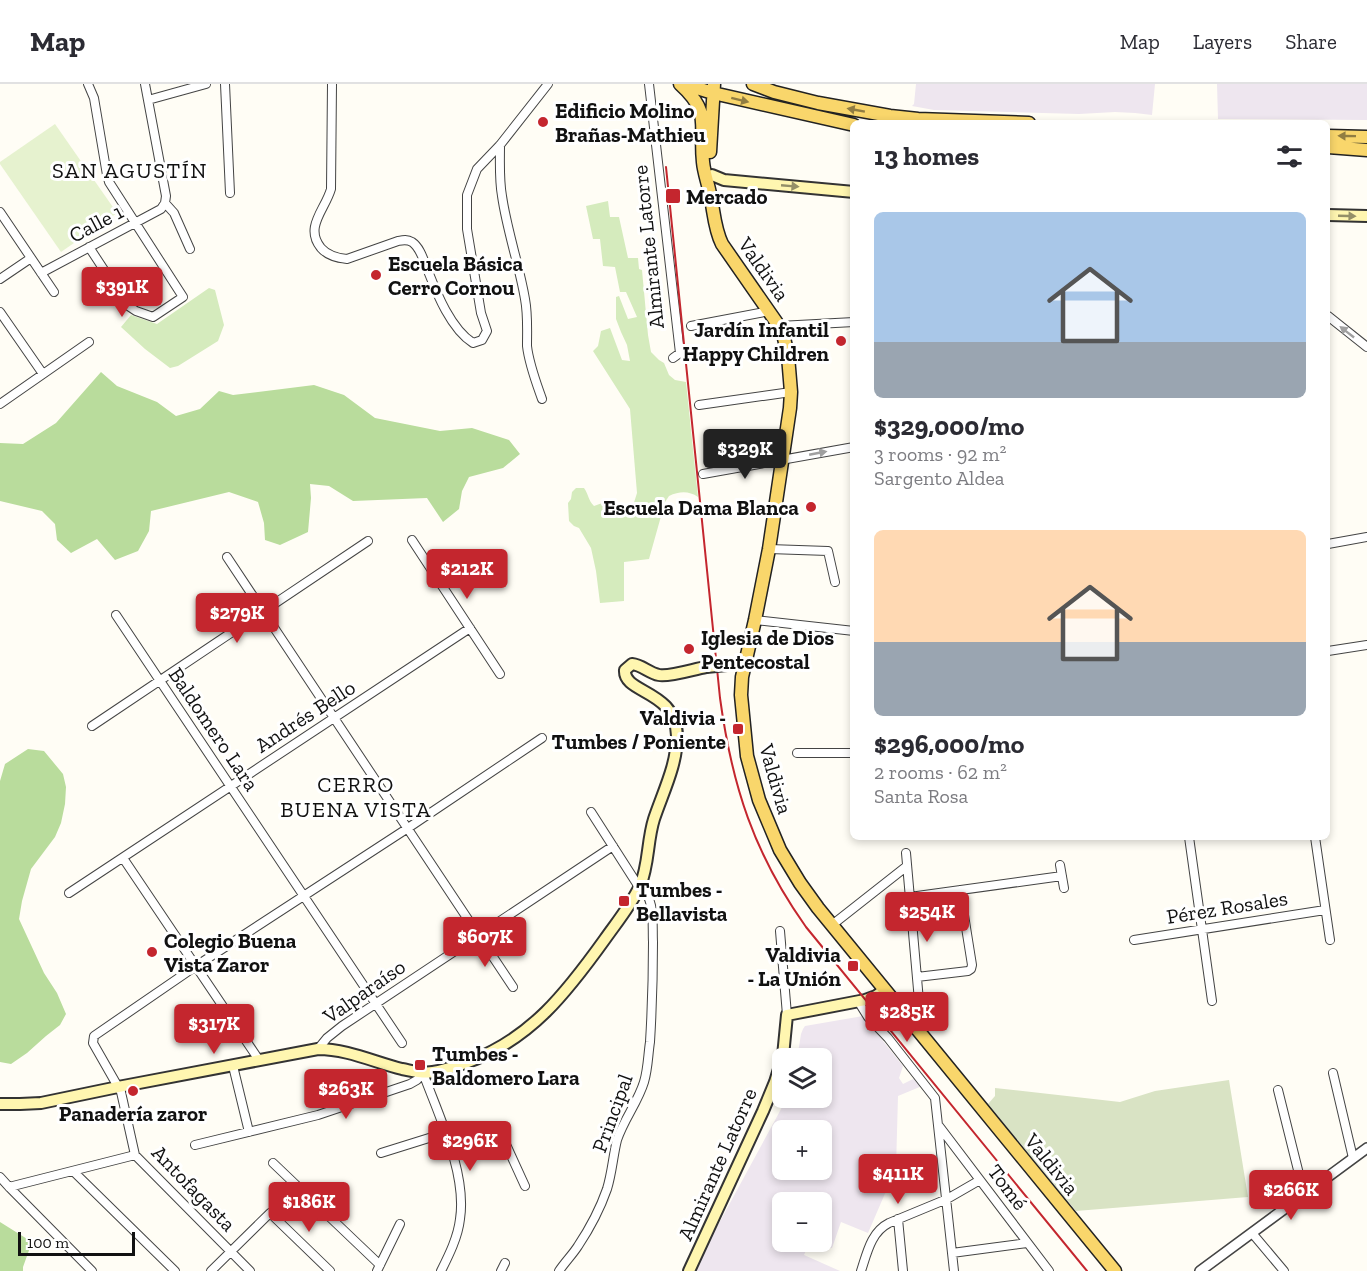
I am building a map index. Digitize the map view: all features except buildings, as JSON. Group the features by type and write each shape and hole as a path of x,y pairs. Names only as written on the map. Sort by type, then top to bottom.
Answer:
{"main road":[{"path":"682,84 714,89 850,124"},
{"name":"Valdivia","path":"682,84 695,100 702,114 703,160 708,172 716,230 722,244 770,311 787,347 791,392 782,460 769,549 741,677 746,746 759,800 787,862 809,896 1115,1271"},
{"path":"753,84 774,92 850,109 925,120"},
{"name":"Valdivia","path":"708,172 714,89"},
{"path":"1330,136 1367,137"},
{"path":"1330,147 1367,150"},
{"path":"708,172 719,179 729,181 850,192"},
{"path":"1330,215 1367,216"},
{"path":"0,1104 41,1102 318,1049 345,1052 382,1064 423,1073 448,1069 499,1048 527,1029 557,1000 587,964 620,918 639,887 645,870 651,831 675,757 677,732 674,719 666,705 630,684 625,676 625,670 632,664 637,664 656,674 665,675 706,666 745,664"},
{"path":"788,1016 858,1001 876,996 884,990"},
{"name":"Almirante Latorre","path":"690,1271 775,1082 783,1056 788,1016"}],"street":[{"path":"88,84 94,98 108,178 183,297 153,317 136,311 122,300 89,247"},
{"path":"145,84 166,196 165,203 174,213 190,249"},
{"path":"148,100 206,84"},
{"path":"225,84 230,194"},
{"path":"332,84 331,182 329,197 318,217 314,234 320,247 328,254 347,259 398,241 410,241 420,251 438,296 450,317 465,338 473,343 482,340 487,331 481,313 467,229 467,195 477,169 500,145 548,84"},
{"name":"Almirante Latorre","path":"651,87 680,352 673,358"},
{"path":"500,145 502,196 526,303 527,348 542,399"},
{"name":"Calle 1","path":"41,273 161,209 165,203"},
{"path":"0,212 54,292"},
{"path":"0,279 31,258"},
{"path":"691,326 770,311"},
{"path":"0,312 43,374"},
{"path":"1330,318 1367,347"},
{"path":"779,326 850,322"},
{"path":"0,404 89,342"},
{"path":"699,405 791,392"},
{"path":"703,474 850,448"},
{"path":"1330,544 1367,537"},
{"path":"412,540 500,674"},
{"path":"92,726 368,541"},
{"path":"769,549 828,551 835,582"},
{"path":"226,557 513,987"},
{"name":"Baldomero Lara","path":"116,615 402,1043"},
{"path":"755,620 850,632"},
{"name":"Andrés Bello","path":"69,893 470,628"},
{"path":"1330,651 1367,645"},
{"name":"Antofagasta","path":"250,1271 135,1155 122,1098 93,1043 95,1034 542,738"},
{"path":"797,753 850,753"},
{"name":"Principal","path":"559,1271 578,1247 599,1208 610,1178 624,1122 645,1080 651,1027 652,936 649,896 639,887 591,812"},
{"path":"1189,840 1212,1001"},
{"path":"1315,840 1330,940"},
{"name":"Valparaíso","path":"318,1049 334,1031 613,846"},
{"path":"906,853 922,1036"},
{"path":"123,858 259,1060"},
{"path":"1060,865 1064,888"},
{"path":"832,925 907,866"},
{"path":"910,897 1062,876"},
{"path":"917,977 971,969 960,890"},
{"name":"Pérez Rosales","path":"1134,940 1325,910"},
{"name":"Almirante Latorre","path":"780,931 788,1016"},
{"path":"858,1001 868,1017 888,1038 935,1098 954,1271"},
{"path":"233,1066 249,1132"},
{"path":"195,1145 341,1108 410,1084 423,1073 449,1143 460,1185 461,1209 457,1234 441,1271"},
{"path":"1333,1073 1353,1158"},
{"path":"1278,1090 1304,1194"},
{"name":"Tomé","path":"938,1125 1049,1271"},
{"path":"449,1143 498,1127 525,1186"},
{"path":"381,1153 445,1133"},
{"path":"1200,1271 1353,1158 1366,1152"},
{"path":"9,1187 135,1155"},
{"path":"273,1163 378,1268 400,1224"},
{"path":"73,1171 175,1271"},
{"path":"0,1177 92,1271"},
{"path":"861,1271 876,1232 884,1225 946,1199 980,1180"},
{"path":"211,1271 270,1213 330,1271"},
{"path":"898,1219 903,1271"},
{"path":"1252,1233 1284,1271"},
{"path":"952,1253 1027,1243"}],"shaded area":[{"path":"916,84 1155,84 1152,115 1115,112 1079,114 934,110 912,106"},
{"path":"1217,84 1367,84 1367,120 1218,119"},
{"path":"863,1016 903,1066 899,1078 903,1084 913,1079 922,1086 898,1096 896,1168 868,1233 841,1222 832,1248 832,1192 772,1192 772,1252 805,1252 804,1255 840,1271 693,1271 772,1126 772,1180 832,1180 832,1120 775,1120 781,1108 832,1108 832,1048 799,1048 805,1026"}],"green space":[{"path":"55,124 117,213 61,252 0,164"},
{"path":"608,201 610,217 619,217 628,258 638,258 639,269 642,270 651,352 664,363 669,375 675,380 686,382 698,497 684,492 669,496 665,502 649,559 624,562 624,601 600,603 591,548 579,528 569,521 568,503 576,488 584,488 594,506 605,502 614,510 631,512 637,493 630,409 593,351 598,346 601,331 610,328 622,360 630,361 627,345 616,319 616,297 619,296 628,319 637,317 626,292 620,292 615,267 603,266 600,239 593,239 586,206"},
{"path":"209,288 215,290 224,325 218,341 178,366 170,368 121,327 131,315 157,324"},
{"path":"101,372 117,386 157,402 176,416 200,409 219,391 233,395 314,385 344,395 375,418 440,431 472,428 509,440 520,454 503,468 469,477 462,491 459,509 443,522 427,498 353,501 329,486 310,484 308,532 280,545 265,540 264,523 258,502 229,492 151,511 149,531 138,551 115,560 97,539 71,553 57,540 55,524 42,511 0,501 0,443 23,444 56,423"},
{"path":"28,749 44,751 63,774 66,787 61,823 55,837 31,869 19,919 66,1014 60,1025 11,1064 0,1062 0,781 5,764"},
{"path":"1229,1080 1248,1197 1076,1211 988,1104 995,1096 995,1088 1120,1102 1155,1091"},
{"path":"0,1222 32,1242 23,1271 0,1271"}],"railway":[{"path":"666,167 720,698 731,761 748,818 772,873 806,927 1087,1271"}],"place":[{"name":"Edificio Molino Brañas-Mathieu","path":"543,122"},
{"name":"Mercado","path":"673,196"},
{"name":"Escuela Básica Cerro Cornou","path":"376,275"},
{"name":"Jardín Infantil Happy Children","path":"841,341"},
{"name":"Escuela Dama Blanca","path":"811,507"},
{"name":"Iglesia de Dios Pentecostal","path":"689,649"},
{"name":"Valdivia - Tumbes / Poniente","path":"738,729"},
{"name":"Tumbes - Bellavista","path":"624,901"},
{"name":"Colegio Buena Vista Zaror","path":"152,952"},
{"name":"Valdivia - La Unión","path":"853,966"},
{"name":"Tumbes - Baldomero Lara","path":"420,1065"},
{"name":"Panadería zaror","path":"133,1091"}],"district":[{"name":"SAN AGUSTÍN","path":"130,170"},
{"name":"CERRO BUENA VISTA","path":"356,796"}]}
